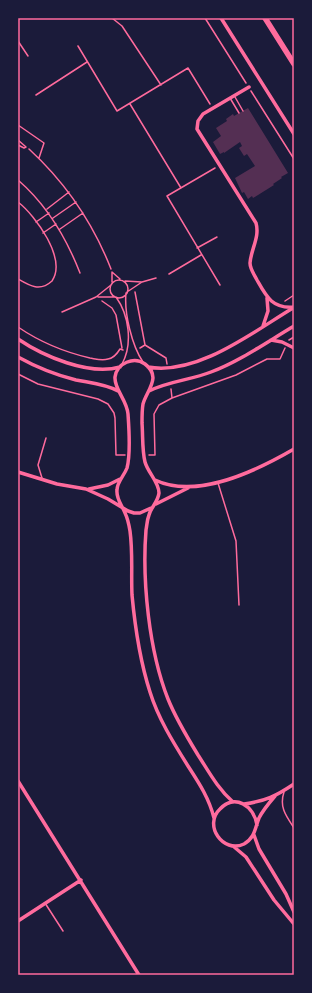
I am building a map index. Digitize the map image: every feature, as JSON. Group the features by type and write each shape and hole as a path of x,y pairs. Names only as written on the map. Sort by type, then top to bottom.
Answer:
{"highway":[{"path":"265,18 294,64"}],"street":[{"path":"221,18 294,134"},
{"path":"249,87 200,117 197,125 199,133 256,223 257,234 250,267 267,298 268,311 262,326"},
{"path":"267,298 283,307 294,307"},
{"path":"148,367 168,368 193,363 217,353 294,307"},
{"path":"148,392 170,383 211,372 231,363 294,326"},
{"path":"18,338 40,352 76,365 101,370 120,367"},
{"path":"270,340 287,344 294,348"},
{"path":"18,357 61,376 107,386 120,392"},
{"path":"156,504 159,491 147,468 144,454 142,408 151,388 153,377 148,367 135,361 125,363 120,367 115,377 115,383 128,411 127,467 121,478 117,490 117,496 126,514 130,529 134,615 142,660 150,691 162,722 209,801 214,818 214,831 217,836 221,841 233,846 246,857 274,900 294,924"},
{"path":"233,802 217,785 183,729 169,702 159,672 151,633 146,581 146,530 148,515 156,504 191,487 218,482 254,469 294,450"},
{"path":"18,472 42,480 86,489 93,489 108,485 121,478"},
{"path":"154,479 168,485 191,487"},
{"path":"86,489 134,513 140,513 152,508"},
{"path":"18,781 139,975"},
{"path":"214,818 216,812 226,804 233,802 244,804 263,801 275,796 294,784"},
{"path":"233,846 245,844 254,835 266,806 275,796"},
{"path":"244,804 253,813 257,825"},
{"path":"254,835 259,849 284,890 294,912"},
{"path":"18,921 81,880"}],"lane":[{"path":"18,41 28,56"},
{"path":"232,97 243,111"},
{"path":"232,97 239,114"},
{"path":"18,140 26,147"},
{"path":"18,145 24,148 26,147"},
{"path":"112,272 127,286 126,302 130,324 136,350 144,364"},
{"path":"112,272 111,293 122,308 129,337 127,351 120,367"},
{"path":"96,297 122,297 142,282 156,278"},
{"path":"62,312 96,297 117,280 142,282"},
{"path":"42,480 38,465 46,438"},
{"path":"218,482 236,541 239,604"},
{"path":"284,790 282,801 283,811 294,828"},
{"path":"45,903 63,931"}],"path":[{"path":"112,18 122,26 161,85"},
{"path":"78,46 117,111 188,68 213,109"},
{"path":"36,95 87,62"},
{"path":"129,104 181,188"},
{"path":"18,125 44,143 39,158"},
{"path":"26,147 39,158 76,202 99,240 112,272"},
{"path":"220,165 167,196 220,286"},
{"path":"18,180 49,213 60,229 70,248 80,273"},
{"path":"46,210 68,192"},
{"path":"18,202 29,212 43,233 54,254 56,270 52,281 45,286 36,288 28,285 18,278"},
{"path":"53,219 76,202"},
{"path":"36,222 49,213"},
{"path":"60,229 83,213"},
{"path":"43,233 56,224"},
{"path":"197,248 217,237"},
{"path":"169,274 201,255"},
{"path":"134,287 146,345 166,358 168,368"},
{"path":"100,297 102,302 112,308 116,315 122,350"},
{"path":"18,326 51,345 79,355 104,360 112,358 120,350 127,351"},
{"path":"144,454 155,455 155,411 159,404 222,381 267,359 280,359 290,339 294,337"},
{"path":"136,350 146,345"},
{"path":"18,374 38,384 103,401 111,408 115,418 116,455 128,455"},
{"path":"170,383 172,398"}],"building":[{"path":"248,108 288,173 281,177 282,178 273,184 274,185 253,198 252,196 248,199 244,192 242,193 235,178 255,166 247,154 244,156 239,148 242,146 240,142 224,153 220,154 213,142 221,136 216,128 227,121 226,119 233,114 234,116"}]}
